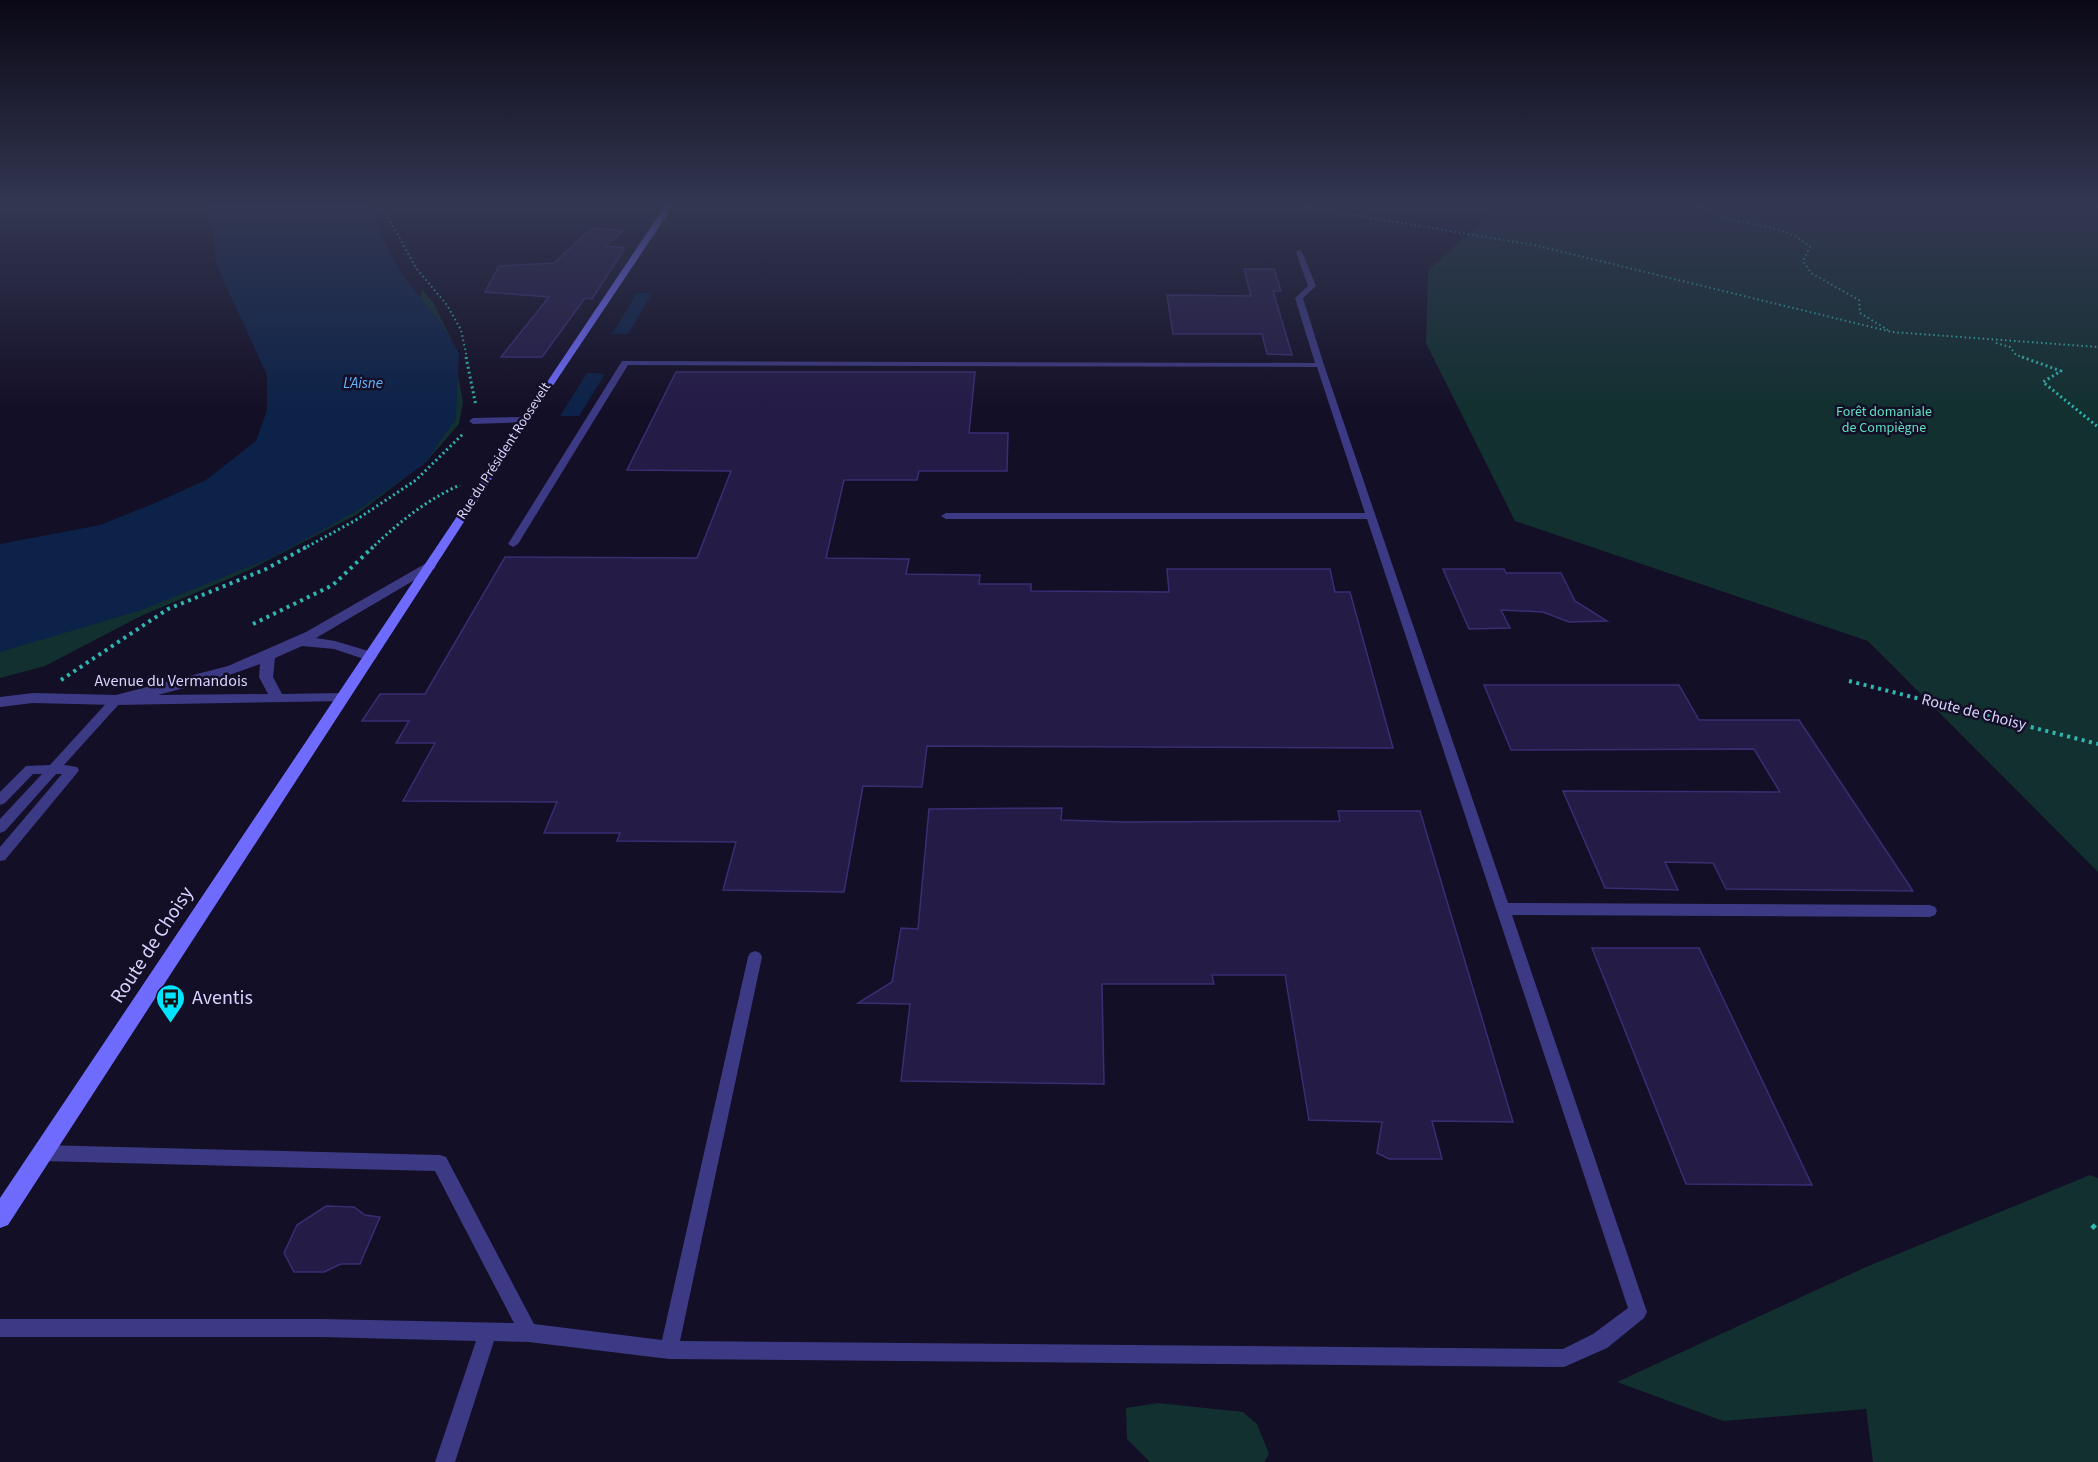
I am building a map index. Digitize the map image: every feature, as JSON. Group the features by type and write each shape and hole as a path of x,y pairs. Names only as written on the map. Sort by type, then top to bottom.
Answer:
{"street":[{"name":"Rue du Président Roosevelt","path":"342,698 623,274"},
{"path":"116,700 212,676 268,656 355,611 430,565"},
{"path":"300,641 335,645 370,656"},
{"path":"268,656 266,677 277,698"},
{"name":"Avenue du Vermandois","path":"0,702 33,698 116,700 342,698"},
{"name":"Route de Choisy","path":"0,1217 342,698"}],"lane":[{"path":"0,1328 322,1328 529,1333 669,1350 1564,1358 1600,1341 1638,1312 1320,365 1299,298 1312,286 1307,274"},
{"path":"513,544 625,363 1320,365"},
{"path":"473,421 525,420"},
{"path":"946,516 1371,516"},
{"path":"0,828 116,700"},
{"path":"0,800 30,769 73,770 0,856"},
{"path":"1503,909 1930,911"},
{"path":"669,1350 755,957"},
{"path":"42,1153 440,1164 529,1333"},
{"path":"445,1462 488,1332"}],"path":[{"path":"33,698 168,609 266,569 356,520 416,480 454,445 473,421 476,412 461,330 447,304 421,274"},
{"path":"1654,274 1892,332 1990,341 2098,347"},
{"path":"1813,274 1858,300 1860,313 1892,332"},
{"path":"1990,341 2010,347 2016,356 2061,371 2043,382 2098,426"},
{"path":"253,624 333,585 401,520 446,491 490,472"},
{"name":"Route de Choisy","path":"1850,681 2098,744"},
{"path":"2092,1225 2098,1231"}],"green space":[{"name":"Forêt domaniale de Compiègne","path":"1428,274 2098,274 2098,872 1868,641 1515,521 1426,343"},
{"path":"422,289 434,304 451,339 463,402 459,424 426,462 356,515 247,571 141,616 45,666 0,678 0,643 436,331 420,298"},
{"path":"2090,1175 2098,1178 2098,1462 1873,1462 1866,1409 1723,1421 1617,1382 1866,1267"},
{"path":"1158,1403 1243,1412 1257,1424 1269,1454 1264,1462 1150,1462 1127,1439 1126,1408"}],"water":[{"name":"L'Aisne","path":"221,274 402,274 441,323 459,353 456,419 424,464 357,511 271,558 142,610 0,652 0,544 100,525 206,480 256,441 267,410 267,375"},
{"path":"637,293 652,293 628,334 612,334"},
{"path":"587,373 605,374 579,416 560,416"}],"building":[{"path":"495,274 608,274 592,299 585,298 542,357 501,357 549,297 485,292"},
{"path":"1245,274 1276,274 1281,291 1273,291 1292,355 1267,354 1262,334 1173,334 1167,295 1251,296"},
{"path":"676,372 975,372 969,433 1008,433 1007,471 919,471 917,480 844,480 826,558 909,559 906,574 980,575 979,584 1031,584 1031,591 1169,592 1167,569 1330,569 1335,592 1350,592 1393,748 927,746 922,787 863,786 844,892 723,890 736,842 617,841 620,833 544,833 557,802 403,801 435,743 396,743 409,721 362,721 380,694 425,694 505,557 697,558 731,471 627,470"},
{"path":"1443,569 1504,569 1506,573 1561,573 1575,601 1607,621 1569,622 1543,612 1501,610 1510,628 1469,629"},
{"path":"1484,685 1679,685 1699,720 1799,720 1913,891 1726,889 1713,863 1665,862 1678,890 1605,888 1563,791 1780,792 1754,749 1511,750"},
{"path":"1062,808 1061,820 1124,822 1340,821 1338,811 1420,811 1513,1122 1432,1121 1442,1159 1389,1159 1377,1153 1382,1122 1309,1120 1285,975 1212,975 1214,984 1102,984 1104,1084 901,1081 910,1004 858,1003 892,982 901,928 918,929 929,809"},
{"path":"1592,948 1699,948 1812,1185 1686,1184"},
{"path":"326,1206 354,1207 365,1215 380,1217 360,1264 341,1264 324,1272 294,1272 284,1253 297,1225"}],"place":[{"name":"Aventis","path":"171,1024"}]}
